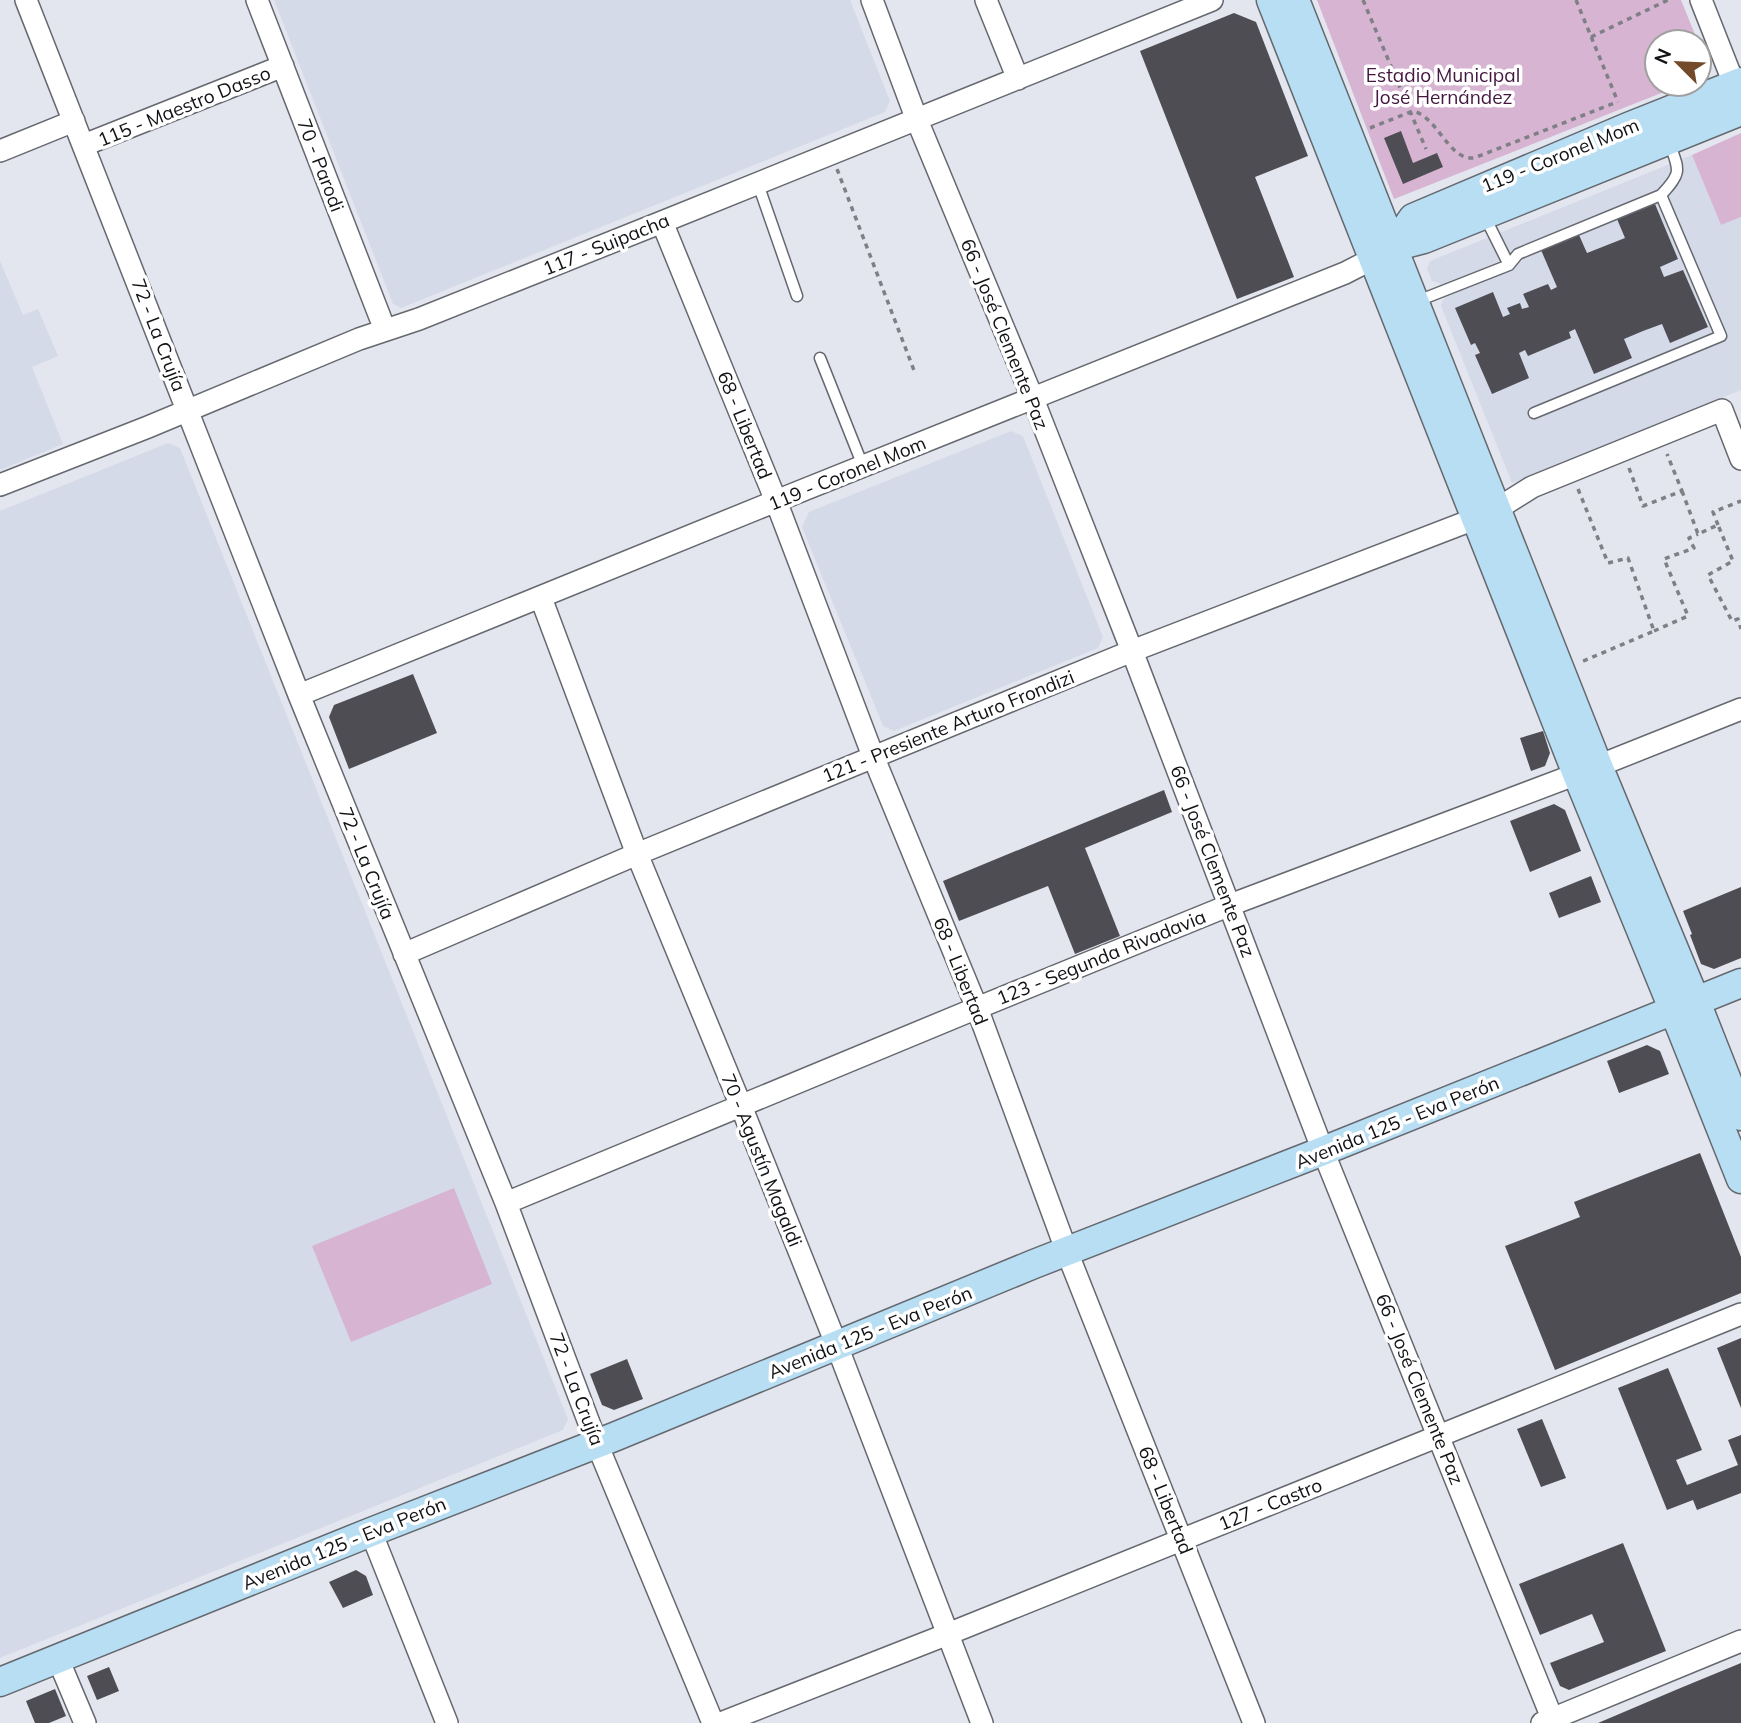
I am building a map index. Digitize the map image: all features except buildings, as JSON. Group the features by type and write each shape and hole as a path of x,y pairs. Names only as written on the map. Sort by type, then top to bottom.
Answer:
{"main road":[{"path":"1271,0 1383,253 1588,770 1685,1006 1741,1180"},
{"path":"1295,0 1350,135 1383,253 1415,302 1487,514"},
{"name":"119 - Coronel Mom","path":"1383,253 1413,218 1623,114 1739,95"},
{"name":"119 - Coronel Mom","path":"1383,253 1669,141 1739,95"},
{"name":"Avenida 125 - Eva Perón","path":"0,1682 370,1532 597,1444 1034,1264 1324,1151 1741,983"},
{"path":"1685,1006 1741,1116"}],"street":[{"name":"72 - La Crujía","path":"26,0 299,695 506,1203 597,1444 713,1723"},
{"name":"70 - Parodi","path":"257,0 385,330"},
{"name":"66 - José Clemente Paz","path":"872,0 1132,650 1324,1151 1439,1436 1549,1722"},
{"path":"986,0 1018,79"},
{"name":"117 - Suipacha","path":"0,485 918,120 1212,0"},
{"path":"1700,0 1739,95"},
{"name":"115 - Maestro Dasso","path":"84,145 283,66"},
{"name":"115 - Maestro Dasso","path":"0,151 74,121"},
{"name":"68 - Libertad","path":"662,222 776,501 873,756 977,1008 1067,1252 1254,1723"},
{"name":"119 - Coronel Mom","path":"299,695 1345,273 1383,253"},
{"path":"1732,406 1741,459"},
{"name":"121 - Presiente Arturo Frondizi","path":"404,954 637,854 1132,650 1487,514 1532,487 1732,406"},
{"name":"70 - Agustín Magaldi","path":"541,598 637,854 837,1346 982,1723"},
{"name":"123 - Segunda Rivadavia","path":"506,1203 1230,905 1588,770 1741,709"},
{"name":"127 - Castro","path":"721,1723 1741,1314"},
{"path":"370,1532 447,1723"},
{"path":"1549,1722 1741,1641"},
{"path":"58,1659 85,1723"}],"lane":[{"path":"1415,302 1509,265 1518,254 1661,195 1674,182 1678,169 1669,141"},
{"path":"758,184 797,296"},
{"path":"1534,413 1721,336 1661,195"},
{"path":"1484,215 1509,265"},
{"path":"820,358 863,466"}],"path":[{"path":"1363,0 1426,149"},
{"path":"1350,135 1413,111 1423,115 1458,155 1468,159 1623,114 1576,0"},
{"path":"1591,37 1668,0"},
{"path":"831,154 915,373"},
{"path":"1660,436 1698,534"},
{"path":"1623,450 1643,506 1682,491"},
{"path":"1571,471 1608,564 1629,558 1654,631"},
{"path":"1741,501 1713,512 1733,561 1708,575 1732,621 1738,619 1741,629"},
{"path":"1577,664 1688,616 1664,559 1694,548 1689,538 1718,526"}],"shaded area":[{"path":"274,0 850,0 890,101 885,112 401,308 393,304"},
{"path":"1692,155 1721,225 1741,217 1741,390 1512,483 1441,306 1446,297 1439,283 1432,281 1427,269 1430,261"},
{"path":"0,261 23,315 38,309 58,356 32,367 63,444 0,470"},
{"path":"1011,431 1023,436 1103,637 1098,648 894,731 883,726 802,527 809,512"},
{"path":"168,443 180,448 568,1419 563,1430 0,1658 0,511"}],"green space":[{"name":"Estadio Municipal José Hernández","path":"1317,0 1681,0 1692,28 1643,28 1643,98 1649,98 1394,199"},
{"path":"1741,133 1741,217 1721,225 1692,155"},
{"path":"454,1188 492,1284 351,1342 312,1246"}]}
